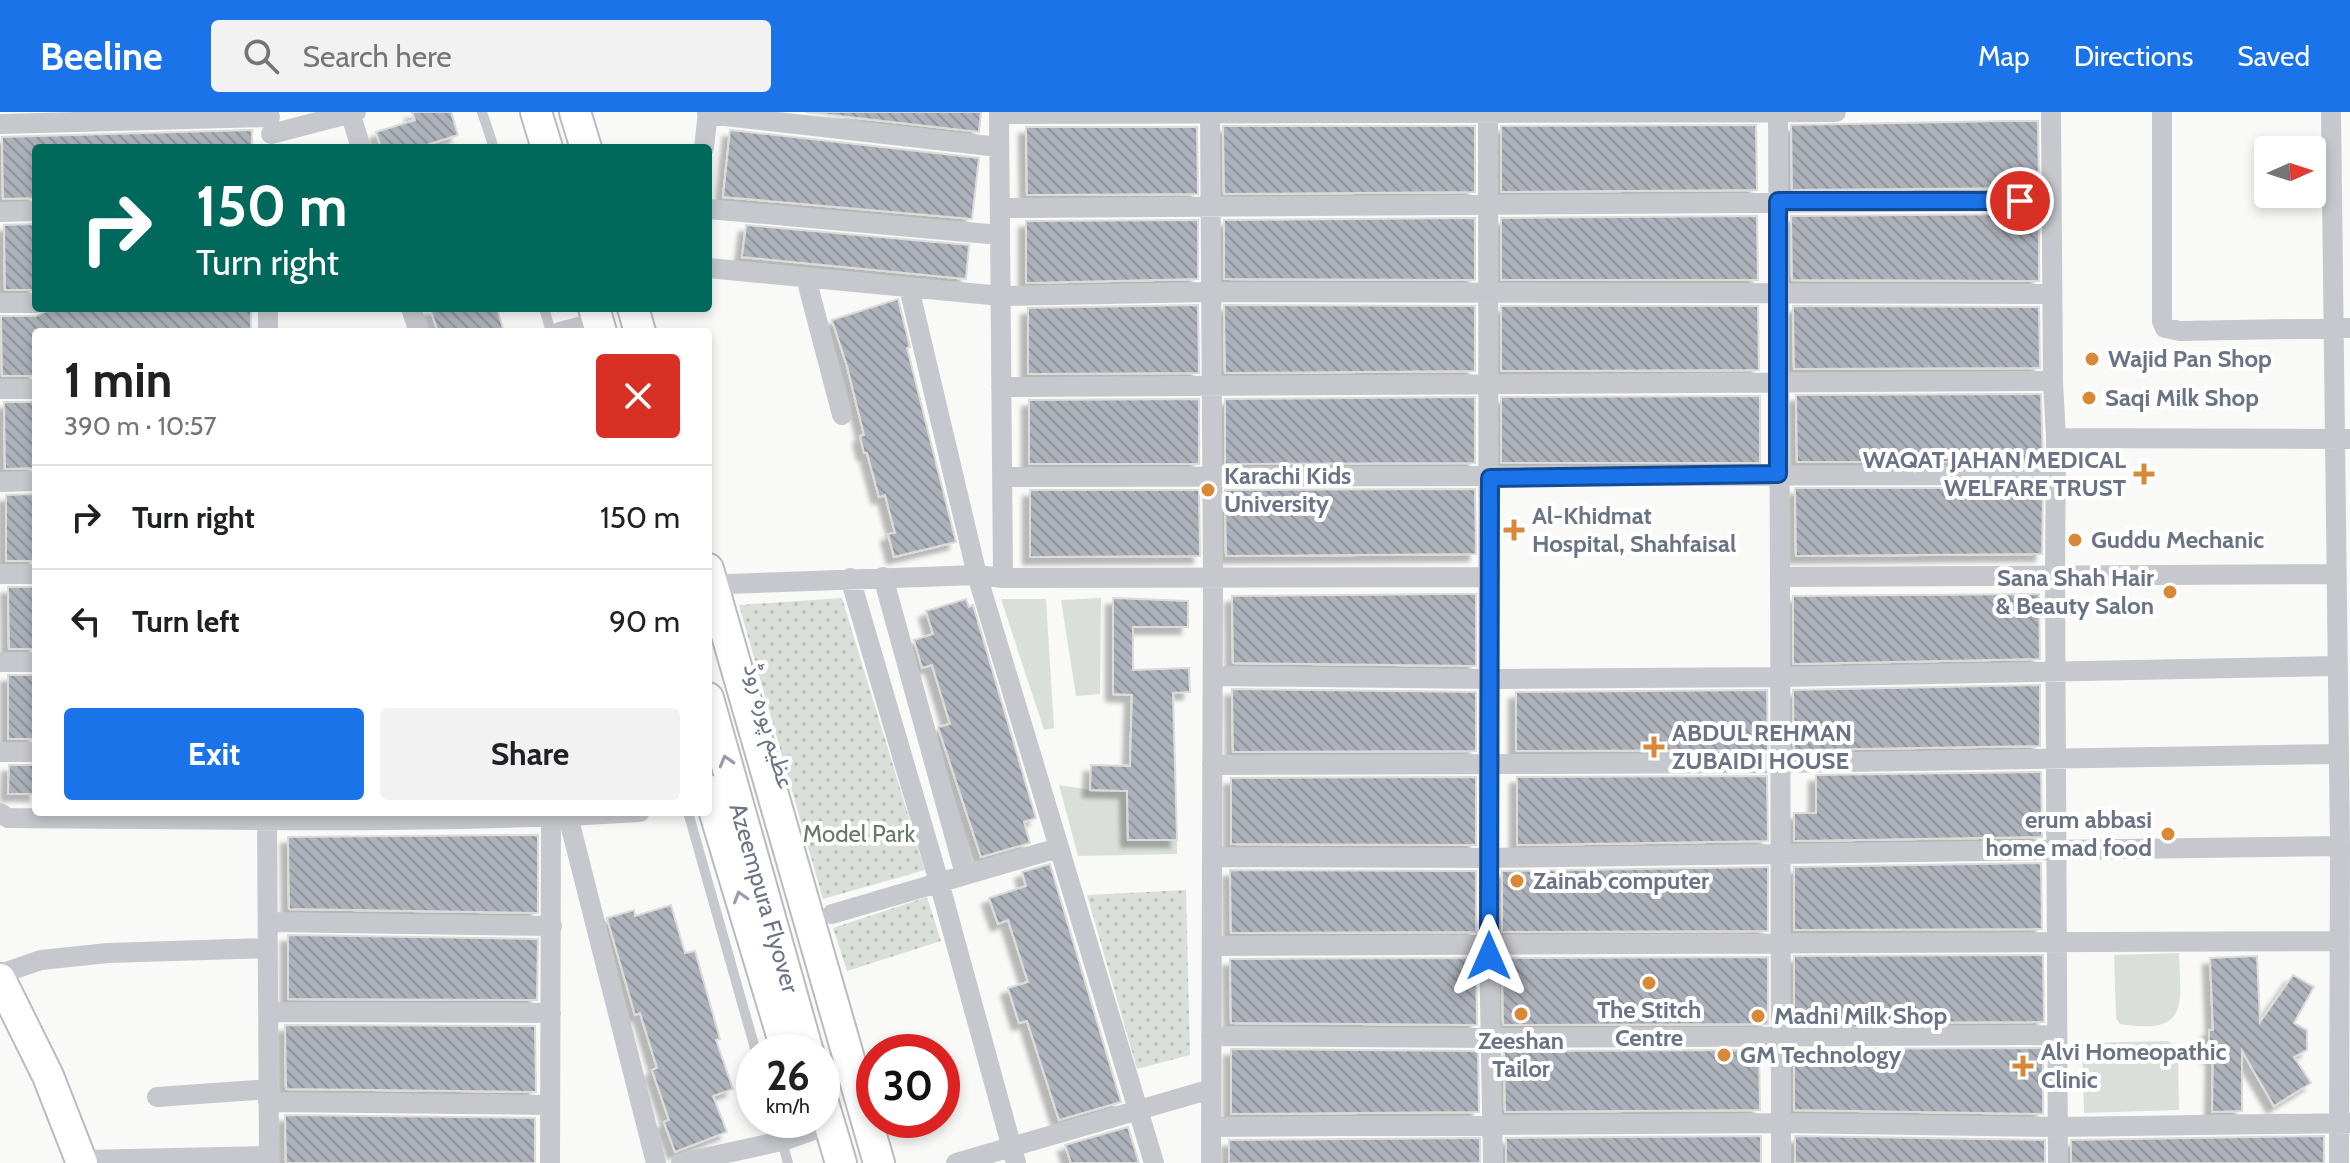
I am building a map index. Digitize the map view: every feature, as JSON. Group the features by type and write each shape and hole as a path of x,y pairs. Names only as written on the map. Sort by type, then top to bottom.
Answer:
{"main road":[{"path":"536,112 546,144"},
{"path":"575,112 585,144"},
{"name":"عظیم پورہ روڈ","path":"712,563 856,1034"},
{"name":"Azeempura Flyover","path":"718,586 879,1163"},
{"name":"Azeempura Flyover","path":"712,712 803,1034"},
{"path":"709,816 781,1034"},
{"path":"0,976 48,1076 82,1162"},
{"path":"813,1138 820,1163"},
{"path":"834,1138 841,1163"},
{"path":"887,1138 894,1163"}],"street":[{"path":"1210,112 1213,475 1211,1163"},
{"path":"1778,112 1781,1163"},
{"path":"1003,578 999,113 1836,112"},
{"path":"2051,112 2056,438 2058,1163"},
{"path":"2162,112 2162,321 2165,328 2180,331 2342,328"},
{"path":"2331,112 2342,328 2343,439 2335,574 2340,941 2345,1021 2345,1123 2339,1163"},
{"path":"0,124 270,128 352,113 360,144"},
{"path":"704,144 708,113 999,147"},
{"path":"1488,113 1489,946 1493,1163"},
{"path":"1000,208 2051,201"},
{"path":"712,209 1000,235"},
{"path":"0,212 32,211"},
{"path":"712,268 1001,296 1211,292 2052,294"},
{"path":"806,278 842,415"},
{"path":"909,288 977,575 1154,1163"},
{"path":"0,303 32,303"},
{"path":"573,328 597,321"},
{"path":"1001,387 2053,381"},
{"path":"0,389 32,389"},
{"path":"2056,438 2343,439"},
{"path":"1002,477 2056,475"},
{"path":"0,482 32,481"},
{"path":"0,574 32,574"},
{"path":"1780,577 2335,574"},
{"path":"718,586 977,575 1003,578 1490,577"},
{"path":"883,577 965,874"},
{"path":"850,578 939,882 1014,1155"},
{"path":"0,662 32,662"},
{"path":"1213,676 1490,679 1782,677 2336,666"},
{"path":"0,752 32,752"},
{"path":"1212,765 1489,766 2338,754"},
{"path":"0,813 8,818 267,816 269,1159 82,1162"},
{"path":"550,1163 552,926 557,816"},
{"path":"557,816 656,1163"},
{"path":"1212,857 1489,858 2340,846"},
{"path":"832,914 1058,848"},
{"path":"268,922 552,926"},
{"path":"1212,946 2340,941"},
{"path":"0,976 41,960 108,953 268,948"},
{"path":"268,1012 551,1013"},
{"path":"1211,1036 2057,1035"},
{"path":"956,1163 1014,1155 1137,1109 1211,1089"},
{"path":"157,1097 268,1095 550,1105"},
{"path":"1211,1127 1781,1123 2058,1127 2345,1123"},
{"path":"681,1163 787,1138"}],"lane":[{"path":"482,112 493,144"},
{"path":"707,816 752,1034"},
{"path":"781,1138 788,1163"}],"green space":[{"name":"Model Park","path":"842,598 925,870 823,899 739,605"},
{"path":"1101,598 1100,694 1076,696 1061,600"},
{"path":"1001,599 1046,599 1054,728 1044,730"},
{"path":"1059,785 1090,790 1138,791 1127,807 1128,840 1177,840 1177,854 1078,856"},
{"path":"1186,890 1190,1055 1137,1069 1087,895"},
{"path":"927,897 941,941 847,971 833,928"},
{"path":"2179,953 2179,1002 2170,1020 2159,1025 2120,1024 2116,1018 2114,955"},
{"path":"2168,1041 2178,1051 2179,1110 2084,1113 2082,1043"}],"building":[{"path":"412,112 451,112 458,135 430,144 380,144 376,132 415,120"},
{"path":"805,112 981,112 979,132"},
{"path":"2038,121 2039,188 1792,190 1791,125"},
{"path":"1756,125 1757,190 1501,192 1501,126"},
{"path":"1223,126 1475,126 1475,192 1224,194"},
{"path":"1026,127 1197,127 1198,194 1027,195"},
{"path":"252,130 252,144 32,144 32,198 3,199 2,137"},
{"path":"730,130 979,158 972,219 723,197"},
{"path":"2039,214 2039,281 1792,280 1791,216"},
{"path":"1757,216 1758,280 1501,280 1501,218"},
{"path":"1475,218 1475,280 1224,279 1224,220"},
{"path":"1198,220 1198,279 1026,283 1026,221"},
{"path":"32,224 32,290 5,290 4,225"},
{"path":"746,225 969,245 966,279 742,257"},
{"path":"898,299 910,347 907,348 956,542 894,557 888,534 895,533 885,495 879,497 867,453 864,453 860,436 864,435 832,320"},
{"path":"1198,305 1199,373 1028,374 1028,308"},
{"path":"1224,305 1475,306 1475,371 1225,373"},
{"path":"1501,306 1758,306 1759,370 1501,371"},
{"path":"1793,306 2039,307 2040,368 1794,369"},
{"path":"44,312 251,312 251,328 32,328 32,376 2,376 1,316 36,316"},
{"path":"431,312 498,312 503,328 437,328"},
{"path":"2041,394 2043,462 1797,462 1796,395"},
{"path":"1760,396 1760,463 1501,463 1501,397"},
{"path":"1475,397 1475,463 1225,464 1225,399"},
{"path":"1199,399 1199,464 1029,464 1029,400"},
{"path":"4,402 32,402 32,468 5,469"},
{"path":"1795,488 2043,488 2042,554 1796,556"},
{"path":"1475,489 1476,554 1226,556 1225,490"},
{"path":"1030,490 1199,490 1200,556 1030,557"},
{"path":"32,494 32,561 6,561 6,495"},
{"path":"8,587 32,587 32,649 9,649"},
{"path":"1476,594 1476,666 1233,663 1232,596"},
{"path":"2039,594 2040,659 1793,664 1793,596"},
{"path":"1113,598 1188,601 1188,627 1133,627 1133,670 1189,668 1190,692 1173,693 1177,840 1128,840 1127,791 1090,790 1091,765 1130,766 1132,695 1113,694"},
{"path":"966,599 969,607 973,605 1036,818 1024,822 1030,843 981,857 938,727 950,724 932,665 922,668 914,640 933,634 926,611"},
{"path":"8,675 32,675 32,739 8,739"},
{"path":"2040,685 2040,746 1794,750 1793,690"},
{"path":"1232,689 1476,692 1476,751 1233,752"},
{"path":"1767,690 1768,750 1516,751 1516,692"},
{"path":"9,765 32,765 32,794 8,794"},
{"path":"2041,772 2042,837 1794,841 1794,813 1816,813 1816,775"},
{"path":"1767,776 1768,841 1517,845 1517,777"},
{"path":"1476,777 1476,845 1231,844 1231,778"},
{"path":"538,835 538,913 289,909 288,837"},
{"path":"2041,863 2042,929 1794,930 1794,867"},
{"path":"1050,864 1121,1102 1059,1120 1027,1021 1019,1023 1008,988 1028,982 1008,920 998,924 989,898 1026,886 1022,872"},
{"path":"1768,867 1768,931 1502,932 1502,871"},
{"path":"1230,870 1476,871 1476,932 1231,933"},
{"path":"671,905 685,953 695,951 720,1039 716,1040 733,1089 713,1096 727,1132 675,1152 664,1122 669,1120 652,1070 657,1068 640,1013 635,1015 607,918 634,910 635,916"},
{"path":"288,935 538,939 537,1000 288,999"},
{"path":"2043,955 2044,1022 1794,1023 1794,956"},
{"path":"2257,956 2260,1022 2293,975 2314,987 2294,1023 2307,1030 2307,1050 2294,1057 2311,1083 2274,1106 2242,1051 2242,1111 2212,1112 2210,958"},
{"path":"1768,957 1768,1024 1503,1025 1502,958"},
{"path":"1476,958 1477,1025 1231,1023 1230,959"},
{"path":"285,1025 535,1026 536,1092 286,1089"},
{"path":"2043,1048 2043,1114 1794,1110 1794,1049"},
{"path":"1231,1049 1478,1051 1479,1112 1231,1114"},
{"path":"1759,1050 1760,1110 1505,1112 1504,1051"},
{"path":"285,1115 535,1118 535,1163 286,1163"},
{"path":"1128,1127 1139,1163 1071,1163 1065,1145"},
{"path":"1761,1136 1761,1163 1506,1163 1506,1138"},
{"path":"1795,1136 2045,1140 2045,1163 1795,1163"},
{"path":"2324,1136 2324,1163 2071,1163 2071,1140"},
{"path":"1480,1138 1480,1163 1229,1163 1229,1140"}],"place":[{"name":"Wajid Pan Shop","path":"2092,359"},
{"name":"Saqi Milk Shop","path":"2089,398"},
{"name":"WAQAT JAHAN MEDICAL WELFARE TRUST","path":"2144,474"},
{"name":"Karachi Kids University","path":"1208,490"},
{"name":"Al-Khidmat Hospital, Shahfaisal","path":"1514,530"},
{"name":"Guddu Mechanic","path":"2075,540"},
{"name":"Sana Shah Hair & Beauty Salon","path":"2170,592"},
{"name":"ABDUL REHMAN ZUBAIDI HOUSE","path":"1654,747"},
{"name":"erum abbasi home mad food","path":"2168,834"},
{"name":"Zainab computer","path":"1517,881"},
{"name":"The Stitch Centre","path":"1649,983"},
{"name":"Zeeshan Tailor","path":"1521,1014"},
{"name":"Madni Milk Shop","path":"1758,1016"},
{"name":"GM Technology","path":"1724,1055"},
{"name":"Alvi Homeopathic Clinic","path":"2023,1066"}],"route":[{"path":"1489,956 1490,478 1778,474 1778,201 2020,201"}]}
